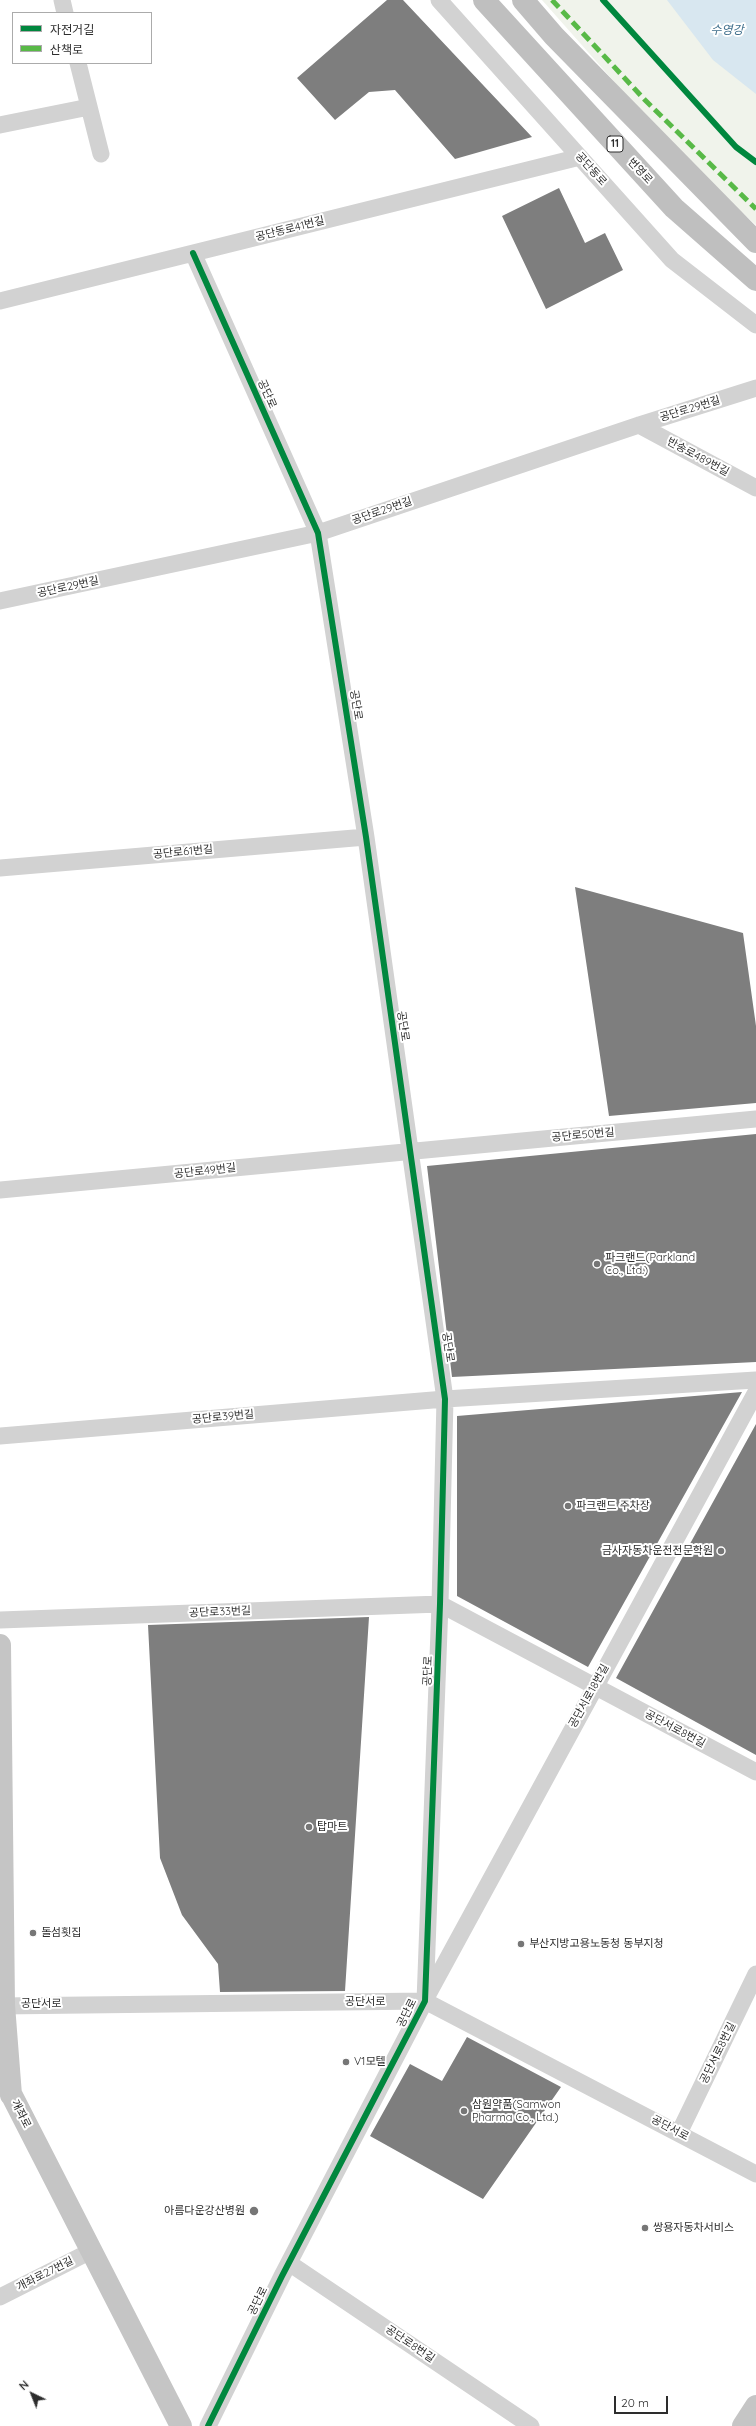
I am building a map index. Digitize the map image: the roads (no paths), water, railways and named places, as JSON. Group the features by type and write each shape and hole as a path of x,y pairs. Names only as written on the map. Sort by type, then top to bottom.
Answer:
{"highway":[{"name":"번영로","path":"484,0 674,208 756,280"},
{"path":"524,0 554,36 756,242"}],"main road":[{"name":"개좌로","path":"0,1645 2,2005 12,2095 181,2426"},
{"path":"0,2072 12,2095"}],"street":[{"path":"62,0 65,12"},
{"name":"공단동로","path":"439,0 672,260 756,325"},
{"path":"78,64 101,154"},
{"path":"0,125 89,107"},
{"name":"공단동로41번길","path":"0,301 580,157"},
{"name":"공단로","path":"194,253 318,533 366,837 445,1399 440,1604 425,2001 289,2263 208,2426"},
{"name":"공단로29번길","path":"0,601 318,533 639,425 756,388"},
{"name":"반송로489번길","path":"639,425 756,488"},
{"name":"공단로61번길","path":"0,868 366,837"},
{"name":"공단로50번길","path":"410,1151 756,1119"},
{"name":"공단로49번길","path":"0,1190 410,1151"},
{"path":"445,1399 756,1380"},
{"name":"공단서로18번길","path":"425,2001 756,1392"},
{"name":"공단로39번길","path":"0,1436 445,1399"},
{"path":"440,1604 595,1686"},
{"name":"공단로33번길","path":"0,1620 440,1604"},
{"name":"공단서로8번길","path":"595,1686 756,1772"},
{"name":"공단서로8번길","path":"679,2133 756,1974"},
{"name":"공단서로","path":"2,2005 425,2001 756,2174"},
{"name":"개좌로27번길","path":"0,2297 91,2251"},
{"name":"공단로8번길","path":"289,2263 531,2426"}],"water":[{"name":"수영강","path":"667,0 756,0 756,94 713,60"}],"place":[{"name":"파크랜드(Parkland Co., Ltd.)","path":"597,1264"},
{"name":"파크랜드 주차장","path":"568,1506"},
{"name":"금사자동차운전전문학원","path":"721,1551"},
{"name":"탑마트","path":"309,1827"},
{"name":"돌섬횟집","path":"33,1933"},
{"name":"부산지방고용노동청 동부지청","path":"521,1944"},
{"name":"V1모텔","path":"346,2062"},
{"name":"삼원약품(Samwon Pharma Co., Ltd.)","path":"464,2111"},
{"name":"아름다운강산병원","path":"254,2211"},
{"name":"쌍용자동차서비스","path":"645,2228"}]}
